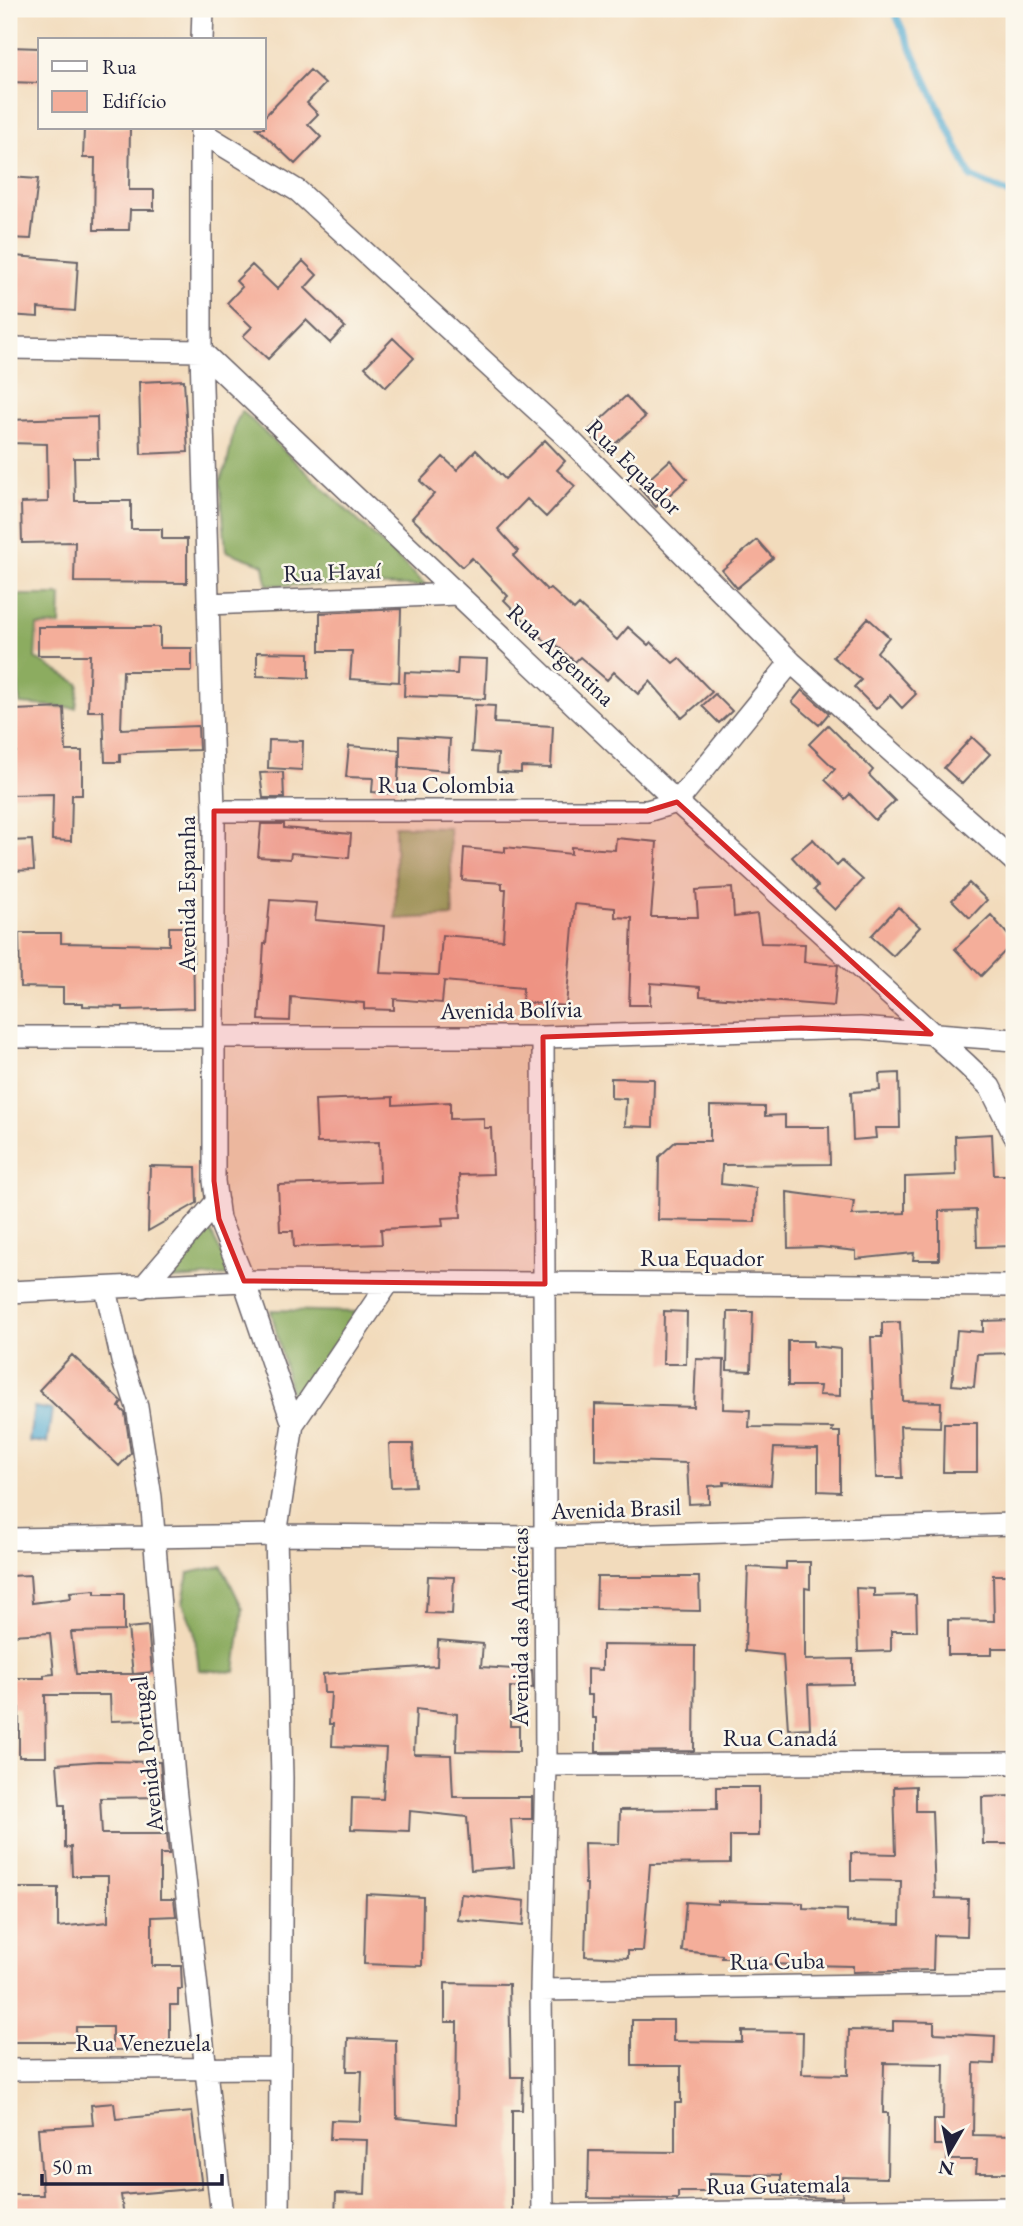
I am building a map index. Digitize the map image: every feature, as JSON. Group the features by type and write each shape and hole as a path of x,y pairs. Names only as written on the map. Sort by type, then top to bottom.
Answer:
{"street":[{"path":"202,38 203,9"},
{"name":"Avenida Espanha","path":"201,130 201,351 214,811 213,1038 217,1200 219,1219 244,1281 293,1424"},
{"name":"Rua Equador","path":"201,130 298,191 571,441 791,662 1014,861"},
{"path":"9,348 201,351"},
{"name":"Rua Argentina","path":"201,351 677,802 989,1087 1014,1135"},
{"name":"Rua Havaí","path":"208,604 457,594"},
{"path":"677,802 791,662"},
{"name":"Rua Colombia","path":"214,811 647,811 677,802"},
{"name":"Avenida Bolívia","path":"9,1037 543,1037 859,1028 1014,1040"},
{"name":"Avenida das Américas","path":"543,1037 546,1537 546,1765 541,1990 543,2216"},
{"path":"143,1287 217,1200"},
{"name":"Rua Equador","path":"106,1289 244,1281 1014,1286"},
{"path":"279,2217 282,1777 276,1535 293,1424 389,1282"},
{"path":"9,1292 106,1289"},
{"name":"Avenida Portugal","path":"106,1289 122,1361 137,1407 151,1497 174,1778 208,2069 222,2217"},
{"name":"Avenida Brasil","path":"9,1539 276,1535 546,1537 1014,1524"},
{"name":"Rua Canadá","path":"546,1765 1014,1763"},
{"name":"Rua Cuba","path":"541,1990 1014,1983"},
{"name":"Rua Venezuela","path":"9,2070 278,2068"},
{"name":"Rua Guatemala","path":"543,2216 1014,2208"}],"highlighted area":[{"path":"677,802 931,1034 801,1028 543,1037 545,1284 244,1281 219,1219 214,1181 214,811 647,811"}],"green space":[{"path":"242,411 427,586 267,585 264,565 226,551 220,481 227,465 235,424"},
{"path":"9,595 61,595 60,625 37,626 35,658 79,684 76,708 20,704 17,675 9,666"},
{"path":"395,826 449,827 453,916 396,919"},
{"path":"208,1227 233,1275 159,1280"},
{"path":"271,1310 358,1312 294,1406"},
{"path":"222,1566 243,1609 235,1672 199,1670 194,1630 183,1603 188,1573"}],"water":[{"path":"34,1407 52,1410 47,1443 29,1441"}],"building":[{"path":"9,47 38,48 38,83 9,82"},
{"path":"310,70 325,84 307,103 318,114 308,124 321,137 295,164 259,130 266,130 266,115"},
{"path":"84,130 130,130 129,190 154,190 154,210 130,210 129,230 94,230 95,158 83,158"},
{"path":"9,177 38,179 31,239 9,238"},
{"path":"14,256 78,261 75,311 38,308 38,317 9,315"},
{"path":"303,261 317,275 305,288 345,327 330,343 306,320 268,359 243,336 252,327 227,303 242,287 236,281 252,265 277,289"},
{"path":"393,338 414,358 386,387 365,367"},
{"path":"184,380 188,452 141,454 139,382"},
{"path":"626,396 645,417 606,452 587,432"},
{"path":"97,417 98,458 74,458 75,501 131,501 131,529 162,529 162,539 187,539 187,583 74,582 75,542 22,543 21,503 48,502 47,444 9,443 9,420"},
{"path":"545,440 565,461 557,470 575,486 546,517 527,499 498,529 518,551 513,556 547,590 550,588 574,610 579,605 617,640 628,627 648,645 651,642 673,663 679,658 712,692 682,718 650,681 638,694 614,672 607,680 580,657 575,662 554,643 551,647 504,600 508,596 472,558 462,567 412,518 434,494 420,481 443,457 457,470 476,450 505,479"},
{"path":"670,460 687,479 656,507 639,488"},
{"path":"757,540 773,558 737,588 722,570"},
{"path":"401,609 399,682 350,679 352,651 320,651 320,613"},
{"path":"868,618 889,637 877,652 916,694 902,708 890,695 876,709 854,687 861,680 833,657"},
{"path":"38,627 160,627 160,648 192,648 192,671 123,671 121,729 198,726 199,750 120,754 120,762 105,762 103,711 88,711 90,655 38,655"},
{"path":"257,652 309,653 309,678 257,676"},
{"path":"458,658 487,659 485,699 404,696 405,672 457,674"},
{"path":"802,690 829,713 819,725 792,702"},
{"path":"715,694 732,711 719,723 702,706"},
{"path":"475,705 495,706 494,723 553,726 551,768 521,767 521,773 497,772 498,754 472,752"},
{"path":"64,708 66,751 82,751 82,795 72,795 71,841 52,840 53,794 9,795 9,753 16,752 14,710"},
{"path":"828,725 873,770 869,775 895,801 875,820 850,794 845,799 825,780 835,769 809,744"},
{"path":"400,736 450,739 448,771 400,767 400,751 397,794 372,792 373,778 346,777 349,746 400,750"},
{"path":"972,737 990,754 962,784 944,768"},
{"path":"269,740 303,741 302,770 268,768"},
{"path":"283,772 284,798 263,798 260,773"},
{"path":"261,824 284,824 284,828 351,834 349,858 291,853 290,859 258,857"},
{"path":"616,838 657,842 651,917 698,917 696,890 732,888 734,917 757,914 761,943 805,944 804,962 838,965 834,1006 700,996 700,987 651,983 650,1005 629,1005 632,918 615,917 615,908 575,904 566,1006 522,1002 523,988 444,981 442,1003 394,999 394,1010 364,1009 364,1003 291,997 290,1021 259,1020 270,900 317,903 315,920 384,926 380,973 439,975 442,935 503,940 506,889 502,889 502,883 462,880 464,848 505,852 505,847 571,854 571,847 615,850"},
{"path":"813,839 837,866 842,861 863,880 835,910 814,890 818,886 792,857"},
{"path":"32,840 34,870 9,871 9,841"},
{"path":"969,883 987,900 970,918 952,900"},
{"path":"898,907 920,927 893,956 871,936"},
{"path":"991,915 1014,942 981,976 955,949"},
{"path":"169,927 193,927 194,1008 123,1010 123,1007 83,1006 83,1003 63,1003 63,988 20,987 19,933 61,933 61,943 169,945"},
{"path":"899,1073 900,1128 875,1128 876,1138 853,1140 851,1092 880,1090 879,1074"},
{"path":"611,1078 654,1079 653,1127 625,1126 626,1099 611,1098"},
{"path":"393,1097 393,1105 450,1102 450,1119 484,1118 484,1128 491,1128 493,1174 459,1175 461,1217 442,1218 443,1226 381,1229 382,1244 294,1247 293,1231 280,1231 278,1185 380,1182 379,1142 317,1143 315,1100"},
{"path":"710,1106 765,1107 765,1116 785,1115 785,1127 829,1127 830,1164 722,1165 721,1184 756,1188 755,1222 658,1220 659,1157 676,1141 710,1141"},
{"path":"992,1134 994,1175 1007,1175 1007,1214 1013,1214 1014,1246 977,1247 976,1210 939,1211 939,1260 913,1260 914,1253 856,1259 856,1251 820,1247 788,1248 787,1192 854,1201 852,1215 905,1213 905,1177 956,1175 955,1136"},
{"path":"150,1166 196,1167 197,1203 148,1231"},
{"path":"664,1311 687,1312 686,1364 663,1364"},
{"path":"728,1312 753,1312 751,1371 727,1370"},
{"path":"1014,1320 1014,1353 977,1354 974,1387 952,1385 957,1330 983,1332 983,1321"},
{"path":"900,1322 903,1401 941,1402 940,1427 900,1426 902,1478 876,1478 871,1337 882,1337 882,1323"},
{"path":"788,1341 813,1341 813,1346 840,1349 840,1396 819,1395 820,1386 788,1386"},
{"path":"72,1355 122,1402 119,1407 125,1413 131,1453 119,1466 39,1390"},
{"path":"696,1359 724,1360 723,1409 750,1410 749,1427 833,1428 832,1432 840,1432 840,1492 818,1491 818,1449 774,1448 771,1485 724,1482 724,1485 709,1486 709,1503 689,1504 687,1463 595,1460 595,1404 694,1407"},
{"path":"944,1423 977,1423 977,1472 943,1472"},
{"path":"389,1444 413,1444 415,1486 391,1487"},
{"path":"786,1562 810,1562 810,1589 805,1588 805,1660 853,1659 853,1684 808,1685 810,1728 788,1729 783,1655 745,1651 748,1567 786,1569"},
{"path":"30,1575 32,1603 71,1598 70,1592 95,1590 95,1594 124,1594 124,1631 71,1632 76,1674 133,1674 128,1628 148,1626 152,1672 134,1674 143,1674 144,1720 111,1721 110,1695 45,1695 46,1757 19,1757 19,1708 9,1708 9,1678 44,1678 44,1675 54,1674 50,1633 9,1635 9,1576"},
{"path":"993,1575 1014,1575 1014,1648 992,1648 992,1655 948,1655 948,1620 994,1621"},
{"path":"428,1576 454,1577 452,1614 426,1613"},
{"path":"597,1577 699,1577 700,1611 596,1609"},
{"path":"856,1588 874,1589 874,1596 916,1595 917,1631 891,1631 891,1651 858,1652"},
{"path":"438,1640 483,1644 481,1667 532,1670 533,1688 510,1687 510,1726 519,1726 519,1752 456,1751 457,1714 416,1709 414,1754 451,1755 453,1797 532,1797 532,1819 511,1819 514,1867 471,1870 467,1817 410,1811 409,1831 351,1829 352,1798 383,1799 386,1748 332,1746 333,1724 329,1724 331,1693 324,1693 323,1674 437,1666"},
{"path":"602,1645 695,1646 694,1751 596,1752 596,1718 592,1718 592,1695 587,1695 587,1669 602,1670"},
{"path":"98,1761 160,1762 163,1797 100,1798 102,1834 167,1834 169,1854 160,1854 160,1899 174,1899 176,1916 152,1917 152,1966 181,1966 182,1989 178,1989 178,2005 170,2005 170,2049 112,2050 112,2027 76,2027 76,2042 9,2042 9,1888 58,1888 58,1927 108,1922 108,1876 72,1876 71,1847 65,1848 65,1805 60,1805 57,1764"},
{"path":"916,1786 916,1811 932,1811 935,1898 968,1899 967,1936 934,1935 933,1970 853,1972 853,1966 764,1964 764,1958 722,1958 722,1955 682,1951 686,1902 803,1903 803,1908 847,1910 847,1922 900,1924 901,1881 851,1880 851,1853 896,1854 894,1787"},
{"path":"717,1787 759,1787 759,1836 730,1836 730,1863 650,1864 643,1951 628,1951 628,1958 585,1956 587,1884 584,1843 619,1844 620,1810 717,1809"},
{"path":"1014,1796 1014,1844 983,1844 982,1797"},
{"path":"366,1894 423,1897 422,1966 364,1964"},
{"path":"461,1894 525,1901 523,1926 458,1920"},
{"path":"445,1983 509,1984 511,2077 523,2077 522,2110 512,2110 512,2217 335,2217 336,2193 365,2194 367,2140 330,2139 331,2120 360,2121 362,2071 347,2071 348,2038 396,2040 397,2118 456,2124 457,2022 445,2022"},
{"path":"632,2020 673,2020 673,2041 742,2042 742,2031 803,2032 802,2074 848,2075 849,2030 893,2031 893,2021 934,2022 934,2033 995,2036 994,2064 974,2063 973,2135 1014,2136 1014,2173 976,2173 977,2160 947,2160 948,2145 934,2145 934,2120 943,2120 944,2064 884,2063 883,2113 888,2113 887,2178 842,2177 842,2197 830,2198 781,2196 781,2175 710,2173 710,2192 678,2192 678,2199 588,2198 589,2151 675,2152 675,2103 681,2103 681,2066 632,2066"},
{"path":"114,2103 116,2119 192,2112 202,2188 121,2195 124,2217 9,2216 9,2195 43,2195 38,2128 93,2125 91,2105"}],"waterway":[{"path":"893,9 971,177 1014,196"}]}
